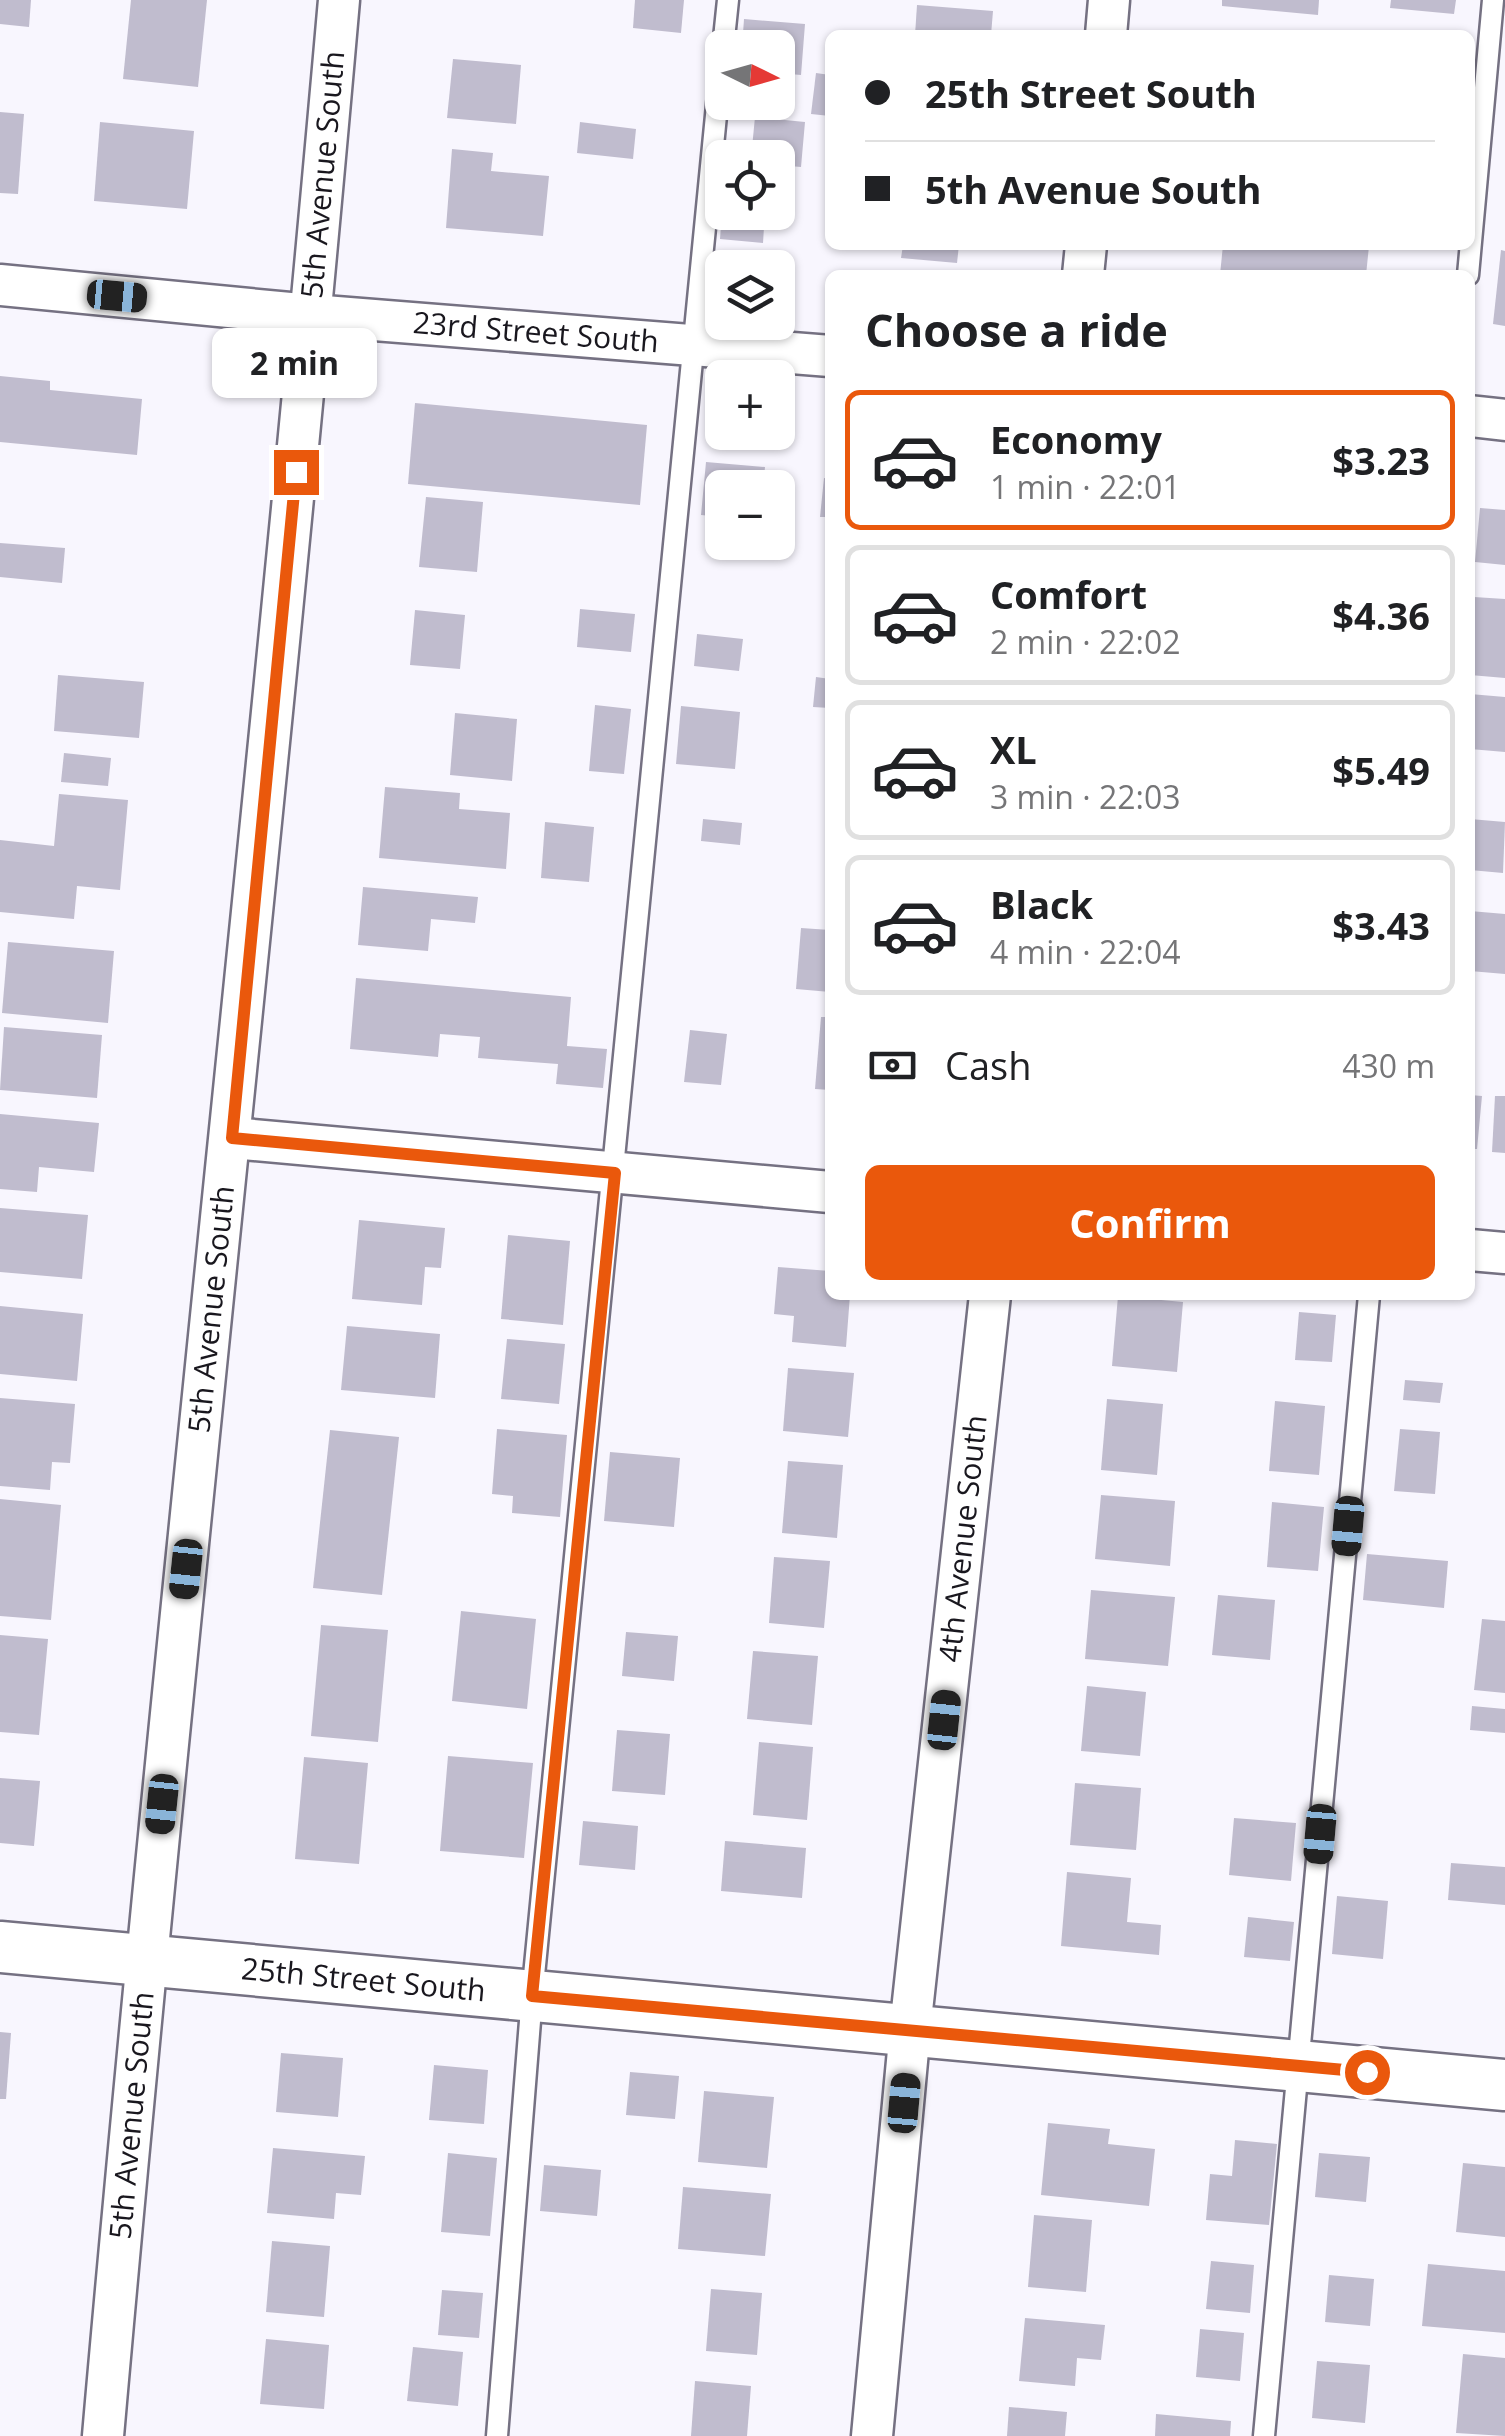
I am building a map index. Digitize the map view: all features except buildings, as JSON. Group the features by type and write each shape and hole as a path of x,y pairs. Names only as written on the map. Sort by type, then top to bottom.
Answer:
{"street":[{"name":"5th Avenue South","path":"103,2436 145,1962 232,1138 339,0"},
{"path":"1106,30 1109,0"},
{"name":"23rd Street South","path":"0,284 312,315 825,356"},
{"path":"1475,417 1505,420"},
{"path":"232,1138 825,1192"},
{"path":"1475,1250 1505,1253"},
{"name":"4th Avenue South","path":"872,2436 910,2029 989,1300"},
{"name":"25th Street South","path":"0,1947 1505,2085"}],"lane":[{"path":"725,30 728,0"},
{"path":"1475,198 1493,0"},
{"path":"497,2436 532,1996 716,120"},
{"path":"1264,2436 1370,1300"}],"route":[{"path":"296,472 232,1138 615,1173 532,1996 1367,2072"}]}
